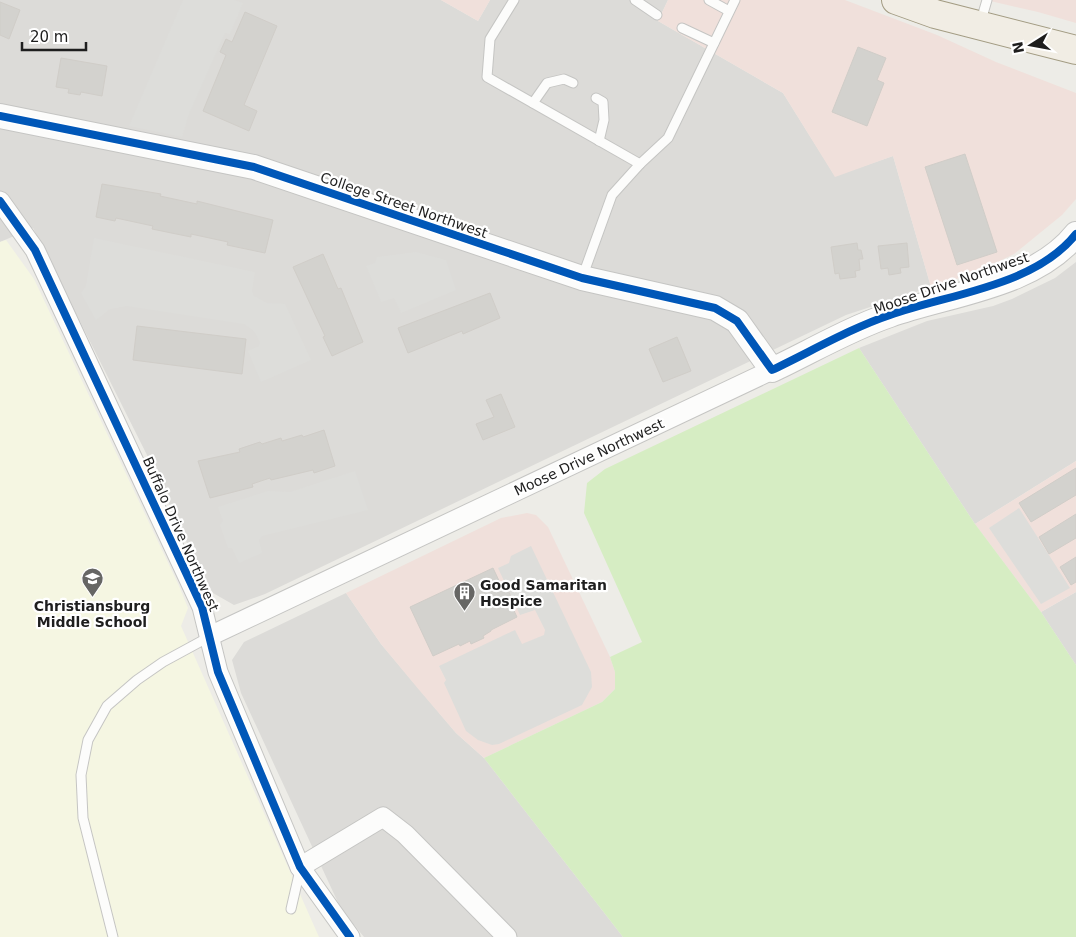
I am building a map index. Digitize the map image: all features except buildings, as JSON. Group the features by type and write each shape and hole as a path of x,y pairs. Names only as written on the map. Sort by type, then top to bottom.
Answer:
{"main road":[{"path":"896,0 934,14 1076,50"}],"street":[{"name":"College Street Northwest","path":"0,116 254,168 582,278 716,308 737,321 772,370"},
{"name":"Buffalo Drive Northwest","path":"0,201 35,250 70,320 202,607 218,672 300,867 350,937"},
{"name":"Moose Drive Northwest","path":"210,636 888,315 1007,280 1038,266 1066,247 1076,234"},
{"path":"300,867 383,817 405,834 507,937"}],"lane":[{"path":"514,0 490,39 487,77 640,164"},
{"path":"635,0 657,15"},
{"path":"709,0 730,11"},
{"path":"582,278 612,195 640,164 668,138 735,0"},
{"path":"980,26 987,0"},
{"path":"682,28 714,43"},
{"path":"533,103 547,83 564,78 572,84"},
{"path":"596,98 603,102 604,120 599,141"},
{"path":"113,937 83,818 81,775 88,740 107,706 137,680 163,662 210,636"},
{"path":"291,909 300,867"}],"shaded area":[{"path":"0,0 441,0 478,21 490,0 668,0 658,21 783,93 835,176 893,156 931,287 846,315 265,594 234,605 213,593 198,567 146,453 33,228 0,242"},
{"path":"183,0 234,0 243,3 230,34 225,33 189,114 182,137 129,126"},
{"path":"441,0 490,0 478,21"},
{"path":"668,0 845,0 937,35 996,62 1076,93 1076,199 1062,215 1014,254 975,273 931,287 893,156 835,177 783,93 658,21"},
{"path":"986,0 1076,0 1076,23 1038,12"},
{"path":"94,238 255,272 252,291 254,296 267,303 285,304 311,360 261,382 248,351 259,346 260,342 254,331 244,324 127,306 110,309 96,320 81,293 86,286"},
{"name":"Christiansburg Middle School","path":"6,240 34,279 179,586 188,608 181,626 319,937 0,937 0,242"},
{"path":"416,252 446,260 456,290 401,313 394,298 381,302 366,266 375,263 377,257"},
{"path":"1076,262 1076,461 975,524 859,348 927,321 993,306 1012,299 1055,278"},
{"path":"1076,461 1076,592 1041,612 975,524"},
{"path":"355,471 368,510 262,536 259,540 262,553 239,563 232,548 228,548 220,525 223,521 218,507 268,491 290,492"},
{"path":"1019,508 1070,588 1041,604 989,528"},
{"path":"527,513 536,515 548,527 610,657 615,672 615,689 602,702 484,758 456,733 420,691 381,644 346,593 501,518"},
{"path":"531,546 591,672 592,687 582,705 499,744 492,745 478,740 466,731 444,683 446,680 439,666 515,630 522,644 544,635 545,630 535,610 520,615 498,568 509,563 511,556"},
{"path":"1076,592 1076,665 1041,612"},
{"path":"346,593 381,644 456,733 484,758 623,937 364,937 341,909 241,693 232,660 244,642"}],"green space":[{"path":"859,348 975,524 1041,612 1076,665 1076,937 623,937 484,758 602,702 615,689 615,672 610,657 642,642 584,513 587,483 605,469"}],"cycle path":[{"path":"0,116 254,167 582,278 715,308 737,321 772,370 875,320 1015,277 1038,266 1059,252 1076,234"},
{"path":"0,201 35,250 202,607 218,672 300,867 350,937"}],"place":[{"name":"Christiansburg Middle School","path":"92,597"},
{"name":"Good Samaritan Hospice","path":"464,612"}]}
